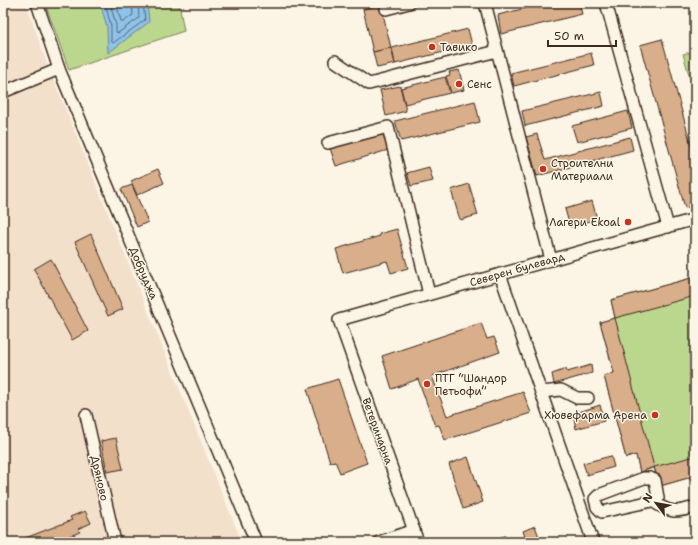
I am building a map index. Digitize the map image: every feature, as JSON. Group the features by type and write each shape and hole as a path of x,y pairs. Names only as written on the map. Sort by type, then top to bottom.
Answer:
{"street":[{"name":"Добруджа","path":"37,3 59,69 256,542"},
{"path":"386,9 409,3"},
{"path":"485,3 551,260"},
{"path":"606,3 668,227"},
{"path":"335,61 369,84 497,51"},
{"path":"3,92 59,69"},
{"path":"328,143 388,127 429,294"},
{"name":"Северен булевард","path":"339,320 695,219"},
{"path":"500,274 593,542"},
{"name":"Ветеринарна","path":"339,320 418,542"},
{"path":"541,392 561,390 577,398 588,398"},
{"name":"Дряново","path":"86,415 115,542"},
{"path":"644,478 654,480 658,498 652,501 602,512 597,507 595,499 599,495 644,478"},
{"path":"652,501 664,509 679,512 695,507"},
{"path":"583,513 597,507"},
{"path":"379,542 414,530"}],"shaded area":[{"path":"3,3 26,3 46,61 242,542 3,542"}],"green space":[{"path":"45,3 179,3 184,31 69,70"},
{"path":"695,51 695,95 683,54"},
{"name":"Хювефарма Арена","path":"695,277 695,476 660,486 654,468 640,472 636,455 626,458 604,376 614,373 600,322 615,318 611,300"}],"water":[{"path":"100,3 147,3 149,22 108,53 107,27"}],"building":[{"path":"546,3 579,3 582,14 501,34 498,15"},
{"path":"381,5 391,48 373,52 363,9"},
{"path":"468,29 472,45 395,64 392,48"},
{"path":"662,39 695,159 695,205 685,208 640,45"},
{"path":"391,48 395,64 377,68 373,52"},
{"path":"591,53 594,65 514,86 511,73"},
{"path":"459,70 464,90 451,93 446,76 450,75 449,72"},
{"path":"445,77 450,93 405,104 401,88"},
{"path":"400,86 406,111 386,116 380,90"},
{"path":"601,92 604,106 525,126 522,111"},
{"path":"475,101 480,122 401,141 395,121"},
{"path":"628,111 632,128 577,142 572,126"},
{"path":"383,133 388,150 336,166 330,148"},
{"path":"537,134 545,160 630,137 633,150 537,176 526,137"},
{"path":"429,167 433,181 411,186 407,173"},
{"path":"158,169 164,183 137,195 131,181"},
{"path":"469,184 478,215 460,220 451,190"},
{"path":"132,185 148,222 137,227 121,189"},
{"path":"592,201 597,219 570,227 565,209"},
{"path":"397,229 408,268 391,273 387,261 343,273 336,249 380,236 379,234"},
{"path":"91,234 123,309 108,316 75,242"},
{"path":"51,259 88,331 72,340 34,269"},
{"path":"695,277 695,296 615,318 611,300"},
{"path":"615,318 654,467 640,472 636,455 626,458 604,376 614,373 600,322"},
{"name":"ПТГ “Шандор Петьофи”","path":"481,323 487,339 494,337 500,352 432,376 447,416 523,392 531,413 445,440 439,425 435,426 418,379 392,389 382,356"},
{"path":"591,365 592,373 554,384 552,374 566,369 567,372"},
{"path":"338,379 367,463 340,473 335,461 330,462 307,389"},
{"path":"600,405 604,421 576,429 573,414"},
{"path":"116,438 123,469 107,472 101,441"},
{"path":"611,456 614,467 587,475 583,463"},
{"path":"695,456 695,476 660,486 654,467"},
{"path":"468,457 483,502 463,509 449,464"},
{"path":"85,511 91,523 78,529 80,532 55,542 15,542 72,520 70,517"},
{"path":"535,526 541,542 510,542 525,537 523,531"},
{"path":"505,536 507,542 495,542 494,539"}],"place":[{"name":"Тавико","path":"432,47"},
{"name":"Сенс","path":"459,84"},
{"name":"Строителни Материали","path":"543,169"},
{"name":"Лагери Ekoal","path":"628,222"},
{"name":"ПТГ “Шандор Петьофи”","path":"427,384"},
{"name":"Хювефарма Арена","path":"655,415"}]}
